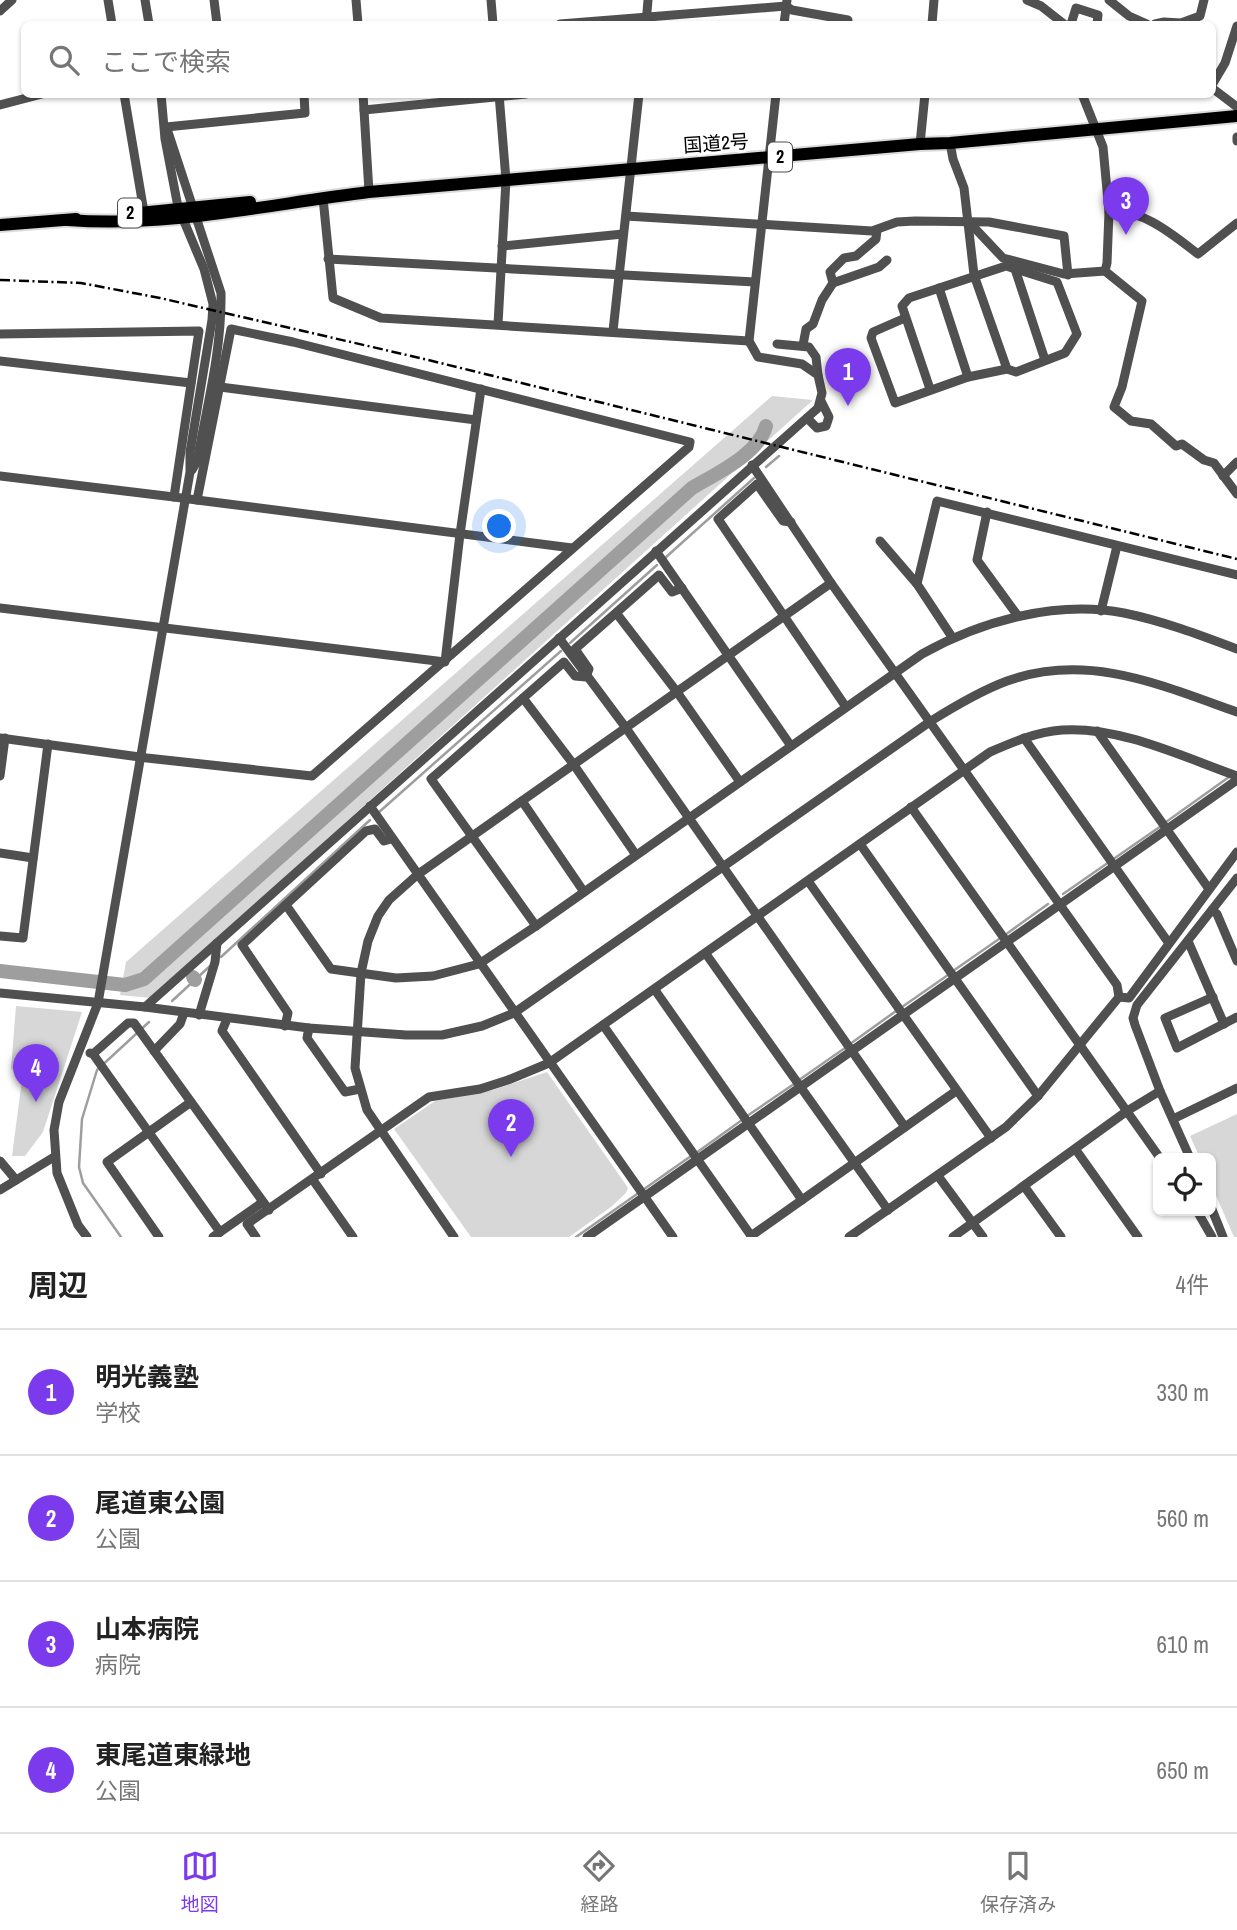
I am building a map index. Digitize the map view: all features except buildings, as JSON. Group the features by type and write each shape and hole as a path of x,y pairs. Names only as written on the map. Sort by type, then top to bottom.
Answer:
{"highway":[{"name":"国道2号","path":"0,225 144,212 289,205 369,192 1237,116"},
{"name":"国道2号","path":"68,220 102,223 186,211"}],"street":[{"path":"0,11 12,0"},
{"path":"108,0 112,21"},
{"path":"145,0 148,21"},
{"path":"214,0 217,21"},
{"path":"356,0 358,21"},
{"path":"491,0 493,21"},
{"path":"646,20 648,0"},
{"path":"707,12 708,0"},
{"path":"932,21 934,0"},
{"path":"1027,0 1041,6 1060,21"},
{"path":"1109,0 1129,16 1140,21"},
{"path":"1186,21 1200,16 1203,0"},
{"path":"624,21 787,3"},
{"path":"787,3 792,10 848,20"},
{"path":"784,21 787,3"},
{"path":"1072,21 1076,8 1098,15 1097,21"},
{"path":"1216,80 1237,26"},
{"path":"1216,90 1237,107"},
{"path":"0,105 27,98"},
{"path":"125,98 144,212"},
{"path":"87,1237 78,1225 63,1192 54,1157 54,1130 60,1101 98,998 190,472 197,461 221,321 221,293 186,211 165,139 162,98"},
{"path":"166,127 305,113 303,98"},
{"path":"363,98 369,192"},
{"path":"364,110 472,98"},
{"path":"498,324 506,180 499,98"},
{"path":"613,331 639,98"},
{"path":"776,98 749,341 758,357 802,364 818,375"},
{"path":"920,144 925,98"},
{"path":"1084,98 1103,147 1109,212 1105,271"},
{"path":"950,143 964,188 974,275 1007,369"},
{"path":"323,198 332,298 381,318 749,341"},
{"path":"1109,212 1119,211 1160,226 1198,254 1237,223"},
{"path":"625,216 877,230 897,222 989,222 1064,236 1068,275"},
{"path":"969,222 1003,258 1068,275 1105,271 1142,301 1122,387 1114,407 1131,421 1151,424 1176,446 1182,444 1204,460 1214,463 1237,494"},
{"path":"833,283 830,272 844,258 856,256 876,239 877,230"},
{"path":"502,246 623,234"},
{"path":"856,256 864,270"},
{"path":"328,258 755,282"},
{"path":"803,345 806,329 813,324 821,300 833,283 879,267 887,260"},
{"path":"905,318 873,332 871,338 895,403 968,377 1007,369 1016,372 1065,353 1077,334 1057,282 1006,266 909,298 902,306 930,389"},
{"path":"1015,269 1045,360"},
{"path":"939,288 968,377"},
{"path":"0,776 2,738 312,776 689,447 690,442 293,342 231,329 197,500"},
{"path":"0,334 200,331 174,497"},
{"path":"145,1007 818,408 822,393 816,357 803,345 777,344"},
{"path":"0,360 191,383"},
{"path":"220,387 475,420"},
{"path":"445,662 481,390"},
{"path":"807,418 817,428 826,426 829,417 821,401"},
{"path":"1223,476 1237,462"},
{"path":"752,465 831,583 1124,998 1137,1005"},
{"path":"0,476 572,548"},
{"path":"791,522 783,521 757,484 718,519 846,707"},
{"path":"917,584 937,500 1237,575"},
{"path":"987,512 977,560 1018,616"},
{"path":"880,541 917,584 952,637"},
{"path":"1101,611 1117,546"},
{"path":"656,551 791,746"},
{"path":"586,677 589,669 576,649 659,575 672,592 682,588"},
{"path":"454,1237 367,1111 355,1068 361,972 368,941 378,916 389,900 417,875 831,583"},
{"path":"0,608 445,662"},
{"path":"285,905 331,969 396,978 433,976 479,964 922,654 952,637 1018,616 1070,610 1101,611 1121,612 1169,624 1237,649"},
{"path":"617,614 677,692 740,782"},
{"path":"559,638 626,728 905,1127"},
{"path":"536,926 431,779 564,662 575,676 586,677"},
{"path":"0,993 98,998 228,1019 356,1032 442,1035 482,1026 514,1013 931,722 970,698 1006,681 1069,669 1107,671 1141,678 1237,712"},
{"path":"523,698 574,765 636,855"},
{"path":"79,1051 93,1054 149,1132 217,1235 317,1177 429,1097 480,1088 549,1063 990,752 1024,738 1060,730 1097,731 1126,737 1234,776"},
{"path":"1097,731 1209,889"},
{"path":"1024,738 1168,942"},
{"path":"0,936 23,938 48,744"},
{"path":"592,1236 642,1193 1004,938 1059,903 1111,862 1234,776"},
{"path":"522,801 584,892"},
{"path":"370,806 673,1237"},
{"path":"911,807 1157,1153"},
{"path":"285,1026 288,1013 242,945 366,831 374,830 384,841 391,839"},
{"path":"860,844 1038,1096"},
{"path":"849,1237 991,1138 1038,1096 1124,998 1237,852"},
{"path":"0,853 33,858"},
{"path":"1188,1153 1160,1091 1133,1018 1137,1005 1237,879"},
{"path":"808,881 991,1138"},
{"path":"1212,910 1217,914 1237,961"},
{"path":"1188,941 1224,1024"},
{"path":"198,1015 215,962 217,943"},
{"path":"706,954 888,1210"},
{"path":"655,990 802,1200"},
{"path":"1213,997 1165,1018 1177,1048 1237,1017"},
{"path":"154,1051 180,1024 184,1013"},
{"path":"228,1019 222,1031 353,1237"},
{"path":"93,1054 128,1023 134,1023 266,1206"},
{"path":"603,1026 751,1236 956,1091"},
{"path":"309,1028 307,1038 345,1092 360,1089"},
{"path":"1173,1119 1237,1088"},
{"path":"953,1237 1128,1111 1160,1091"},
{"path":"159,1237 107,1162 191,1102"},
{"path":"1076,1150 1138,1237"},
{"path":"0,1190 54,1157"},
{"path":"0,1161 16,1180"},
{"path":"938,1175 984,1237"},
{"path":"1024,1186 1061,1237"},
{"path":"256,1237 247,1224 266,1206"},
{"path":"1200,1216 1212,1237"},
{"path":"1215,1216 1223,1237"}],"shaded area":[{"path":"772,396 813,400 151,998 120,995 126,962"},
{"path":"16,1006 82,1012 43,1132 25,1156 12,1156 23,1072 11,1069"},
{"path":"547,1072 628,1188 626,1193 569,1237 471,1237 394,1129 435,1101 493,1090"},
{"path":"1237,1114 1237,1237 1234,1237 1216,1196 1216,1153 1198,1153 1190,1136"}],"waterway":[{"path":"0,971 125,985 144,979 692,488 724,470 755,446 766,426"},
{"path":"766,467 779,456"},
{"path":"665,558 754,478"},
{"path":"570,643 657,565"},
{"path":"378,813 561,651"},
{"path":"1166,822 1229,777"},
{"path":"221,957 370,820"},
{"path":"1063,894 1161,826"},
{"path":"1005,935 1048,904"},
{"path":"953,971 999,939"},
{"path":"172,1001 210,966"},
{"path":"902,1007 948,975"},
{"path":"850,1044 896,1011"},
{"path":"121,1237 83,1183 79,1167 82,1119 97,1070 149,1022"},
{"path":"799,1080 845,1048"},
{"path":"747,1116 794,1084"},
{"path":"696,1153 742,1120"},
{"path":"576,1237 691,1156"}],"railway":[{"path":"0,280 81,283 160,298 420,358 1237,559"}],"place":[{"name":"山本病院","path":"1126,235"},
{"name":"明光義塾","path":"848,406"},
{"name":"東尾道東緑地","path":"36,1102"},
{"name":"尾道東公園","path":"511,1157"}]}
